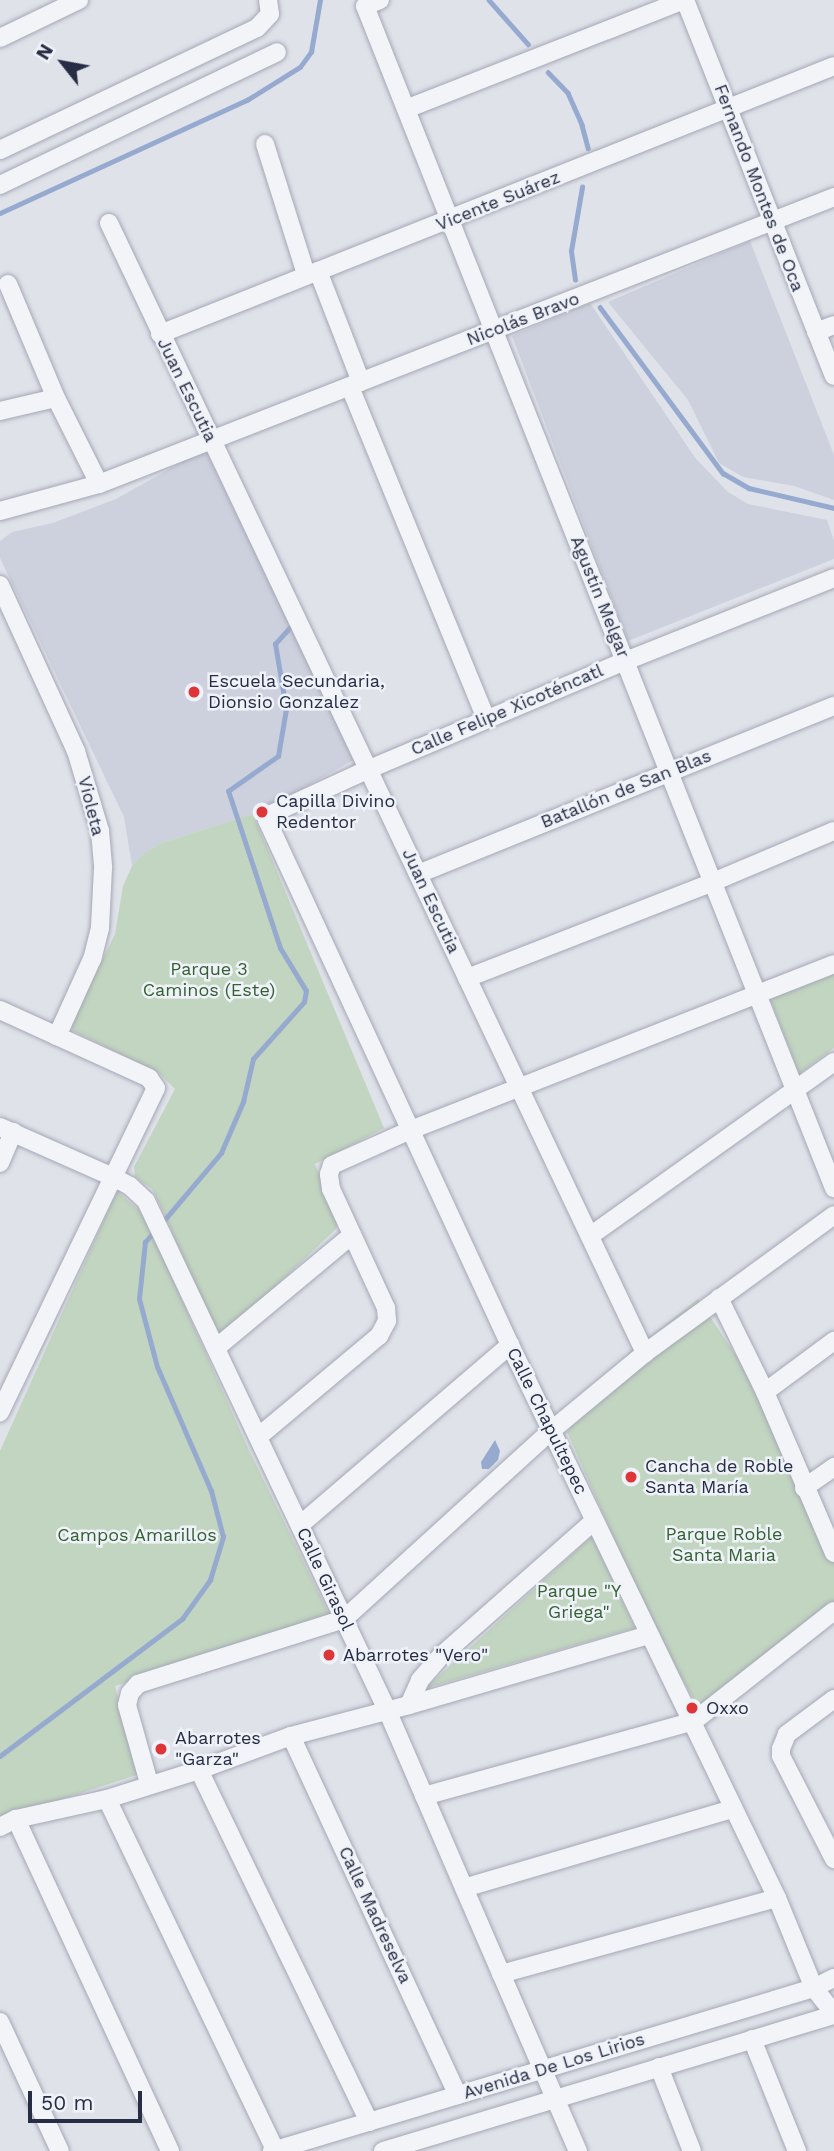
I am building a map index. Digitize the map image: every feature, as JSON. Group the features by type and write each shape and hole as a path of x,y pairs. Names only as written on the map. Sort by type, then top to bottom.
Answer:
{"street":[{"path":"0,38 79,0"},
{"path":"0,150 262,23 270,14 268,0"},
{"path":"406,109 684,0"},
{"name":"Fernando Montes de Oca","path":"684,0 834,376"},
{"name":"Agustín Melgar","path":"373,3 406,109 834,1188"},
{"path":"212,48 224,76"},
{"path":"0,185 277,52"},
{"name":"Vicente Suárez","path":"160,334 312,272 450,221 834,66"},
{"path":"265,144 486,719"},
{"name":"Nicolás Bravo","path":"0,512 99,484 834,197"},
{"name":"Juan Escutia","path":"108,223 645,1353"},
{"path":"8,284 56,398 99,484"},
{"path":"816,332 834,325"},
{"path":"0,411 56,398"},
{"name":"Calle Felipe Xicoténcatl","path":"268,823 271,814 369,769 625,661 834,578"},
{"name":"Violeta","path":"0,585 76,751 100,831 103,868 100,928 92,959 57,1036"},
{"name":"Batallón de San Blas","path":"418,874 834,706"},
{"name":"Calle Chapultepec","path":"268,823 413,1129 510,1345 648,1635 694,1721 732,1809 777,1898 814,1988 834,2015"},
{"path":"467,978 713,882 834,831"},
{"path":"258,1437 379,1336 387,1321 386,1308 331,1189 330,1168 340,1160 413,1129 834,964"},
{"path":"0,1010 149,1078 156,1088 0,1412"},
{"path":"590,1236 834,1062"},
{"path":"0,1163 7,1130"},
{"name":"Calle Girasol","path":"7,1130 113,1177 130,1186 146,1201 387,1710 578,2151"},
{"path":"149,1783 127,1705 130,1693 138,1684 344,1619 552,1430 645,1353 834,1215"},
{"path":"216,1348 352,1235"},
{"path":"719,1298 765,1392 834,1553"},
{"path":"765,1392 834,1340"},
{"path":"300,1525 510,1345"},
{"path":"804,1488 834,1466"},
{"path":"409,1705 420,1679 442,1656 594,1521"},
{"path":"424,1796 694,1721 834,1611"},
{"path":"170,2151 8,1823 107,1799 149,1783 199,1770 291,1735 409,1705 648,1635"},
{"path":"834,1699 787,1734 781,1749 781,1756 828,1832 834,1860"},
{"name":"Calle Madreselva","path":"291,1735 458,2095"},
{"path":"199,1770 369,2122"},
{"path":"107,1799 274,2150"},
{"path":"464,1888 732,1809"},
{"path":"501,1974 777,1898"},
{"name":"Avenida De Los Lirios","path":"274,2150 814,1988 834,1978"},
{"name":"Avenida De Los Lirios","path":"383,2151 834,2015"},
{"path":"0,2022 60,2151"},
{"path":"752,2039 797,2151"},
{"path":"659,2067 692,2151"}],"shaded area":[{"path":"750,241 834,455 834,500 794,486 743,477 719,463 688,400 608,302"},
{"path":"590,303 696,459 728,492 748,504 827,520 834,541 834,559 628,641 512,336"},
{"name":"Escuela Secundaria, Dionsio Gonzalez","path":"205,449 355,759 263,811 162,843 144,853 132,866 124,817 0,558 0,541 12,532 53,523 116,499"}],"green space":[{"name":"Parque 3 Caminos (Este)","path":"253,814 384,1128 315,1164 338,1220 336,1229 219,1340 152,1189 135,1177 134,1167 175,1089 159,1073 73,1031 71,1023 115,934 123,886 132,866 144,853 162,843"},
{"path":"834,973 834,1048 799,1074 770,999"},
{"name":"Campos Amarillos","path":"117,1191 139,1210 157,1244 248,1448 331,1618 115,1686 140,1774 0,1819 0,1451"},
{"name":"Parque Roble Santa Maria","path":"698,1299 762,1394 834,1554 834,1612 698,1707 656,1633 567,1432 628,1354"},
{"name":"Parque \"Y Griega\"","path":"592,1536 635,1628 426,1688"}],"water":[{"path":"495,1440 500,1451 498,1460 489,1469 482,1469 481,1462"}],"waterway":[{"path":"0,213 247,100 300,67 311,52 320,0"},
{"path":"489,0 528,44"},
{"path":"548,72 568,93 582,125 588,148"},
{"path":"575,280 571,251 582,187"},
{"path":"600,307 723,473 749,488 834,508"},
{"path":"161,1224 221,1153 243,1102 253,1059 304,1002 306,991 280,948 228,791 278,756 286,709 275,644 292,625"},
{"path":"0,1756 182,1619 210,1580 223,1537 211,1491 157,1367 139,1299 145,1242 155,1231"}],"place":[{"name":"Escuela Secundaria, Dionsio Gonzalez","path":"194,692"},
{"name":"Capilla Divino Redentor","path":"262,812"},
{"name":"Cancha de Roble Santa María","path":"631,1477"},
{"name":"Abarrotes \"Vero\"","path":"329,1655"},
{"name":"Oxxo","path":"692,1708"},
{"name":"Abarrotes \"Garza\"","path":"161,1749"}]}
